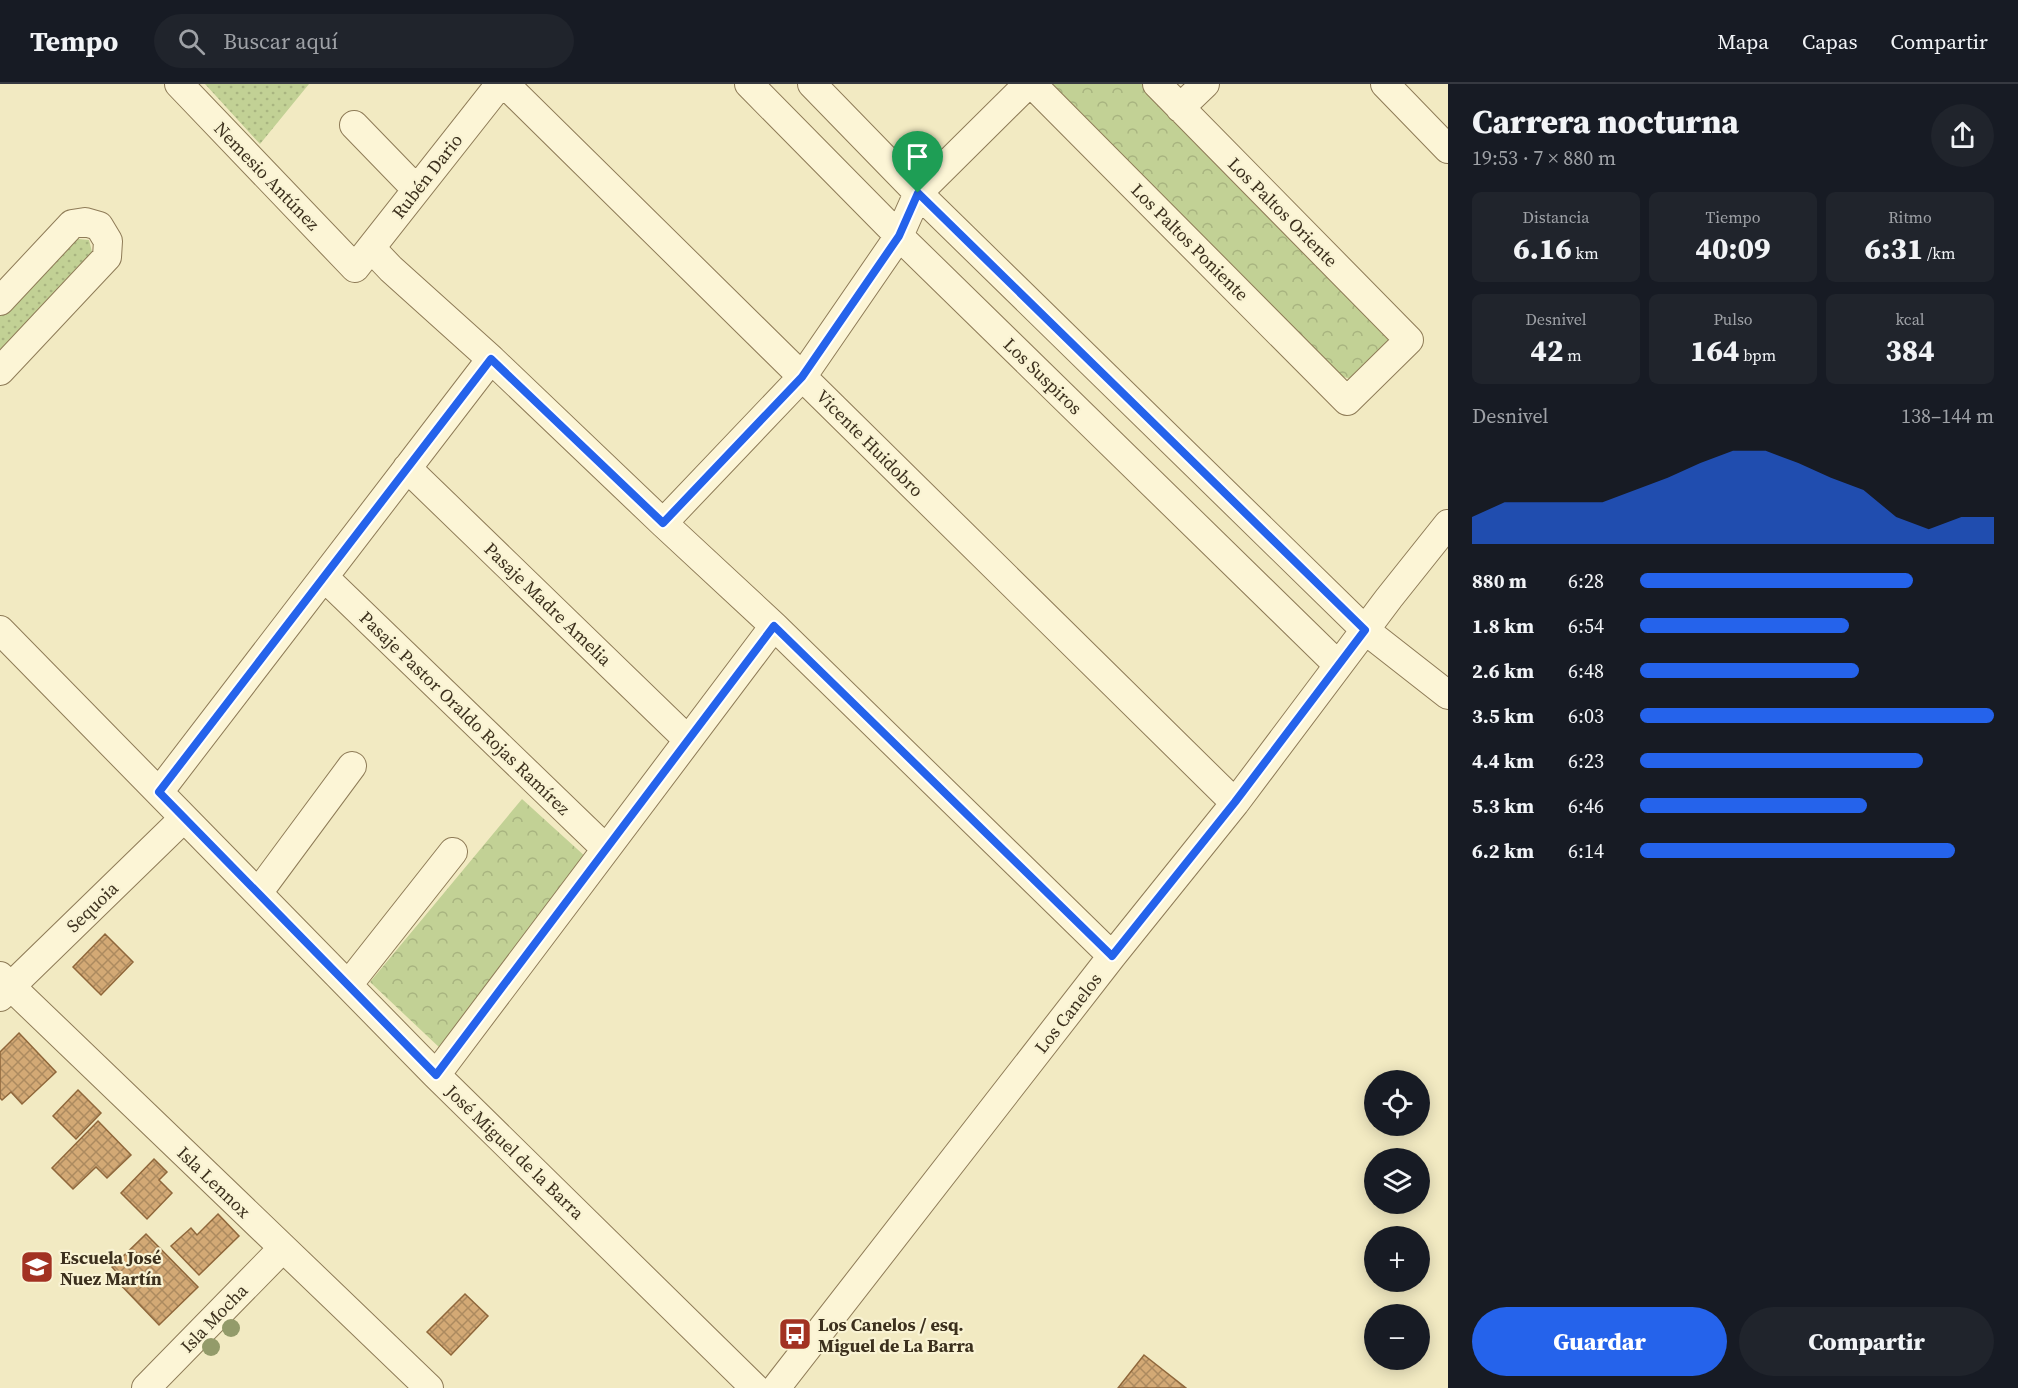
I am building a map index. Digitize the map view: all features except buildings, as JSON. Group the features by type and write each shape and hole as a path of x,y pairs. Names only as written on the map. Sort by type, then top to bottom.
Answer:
{"street":[{"name":"Nemesio Antúnez","path":"178,84 363,258 391,269 491,359 774,626 1112,956"},
{"name":"Rubén Dario","path":"363,258 500,84"},
{"name":"Vicente Huidobro","path":"505,84 1235,802"},
{"name":"Los Suspiros","path":"749,84 899,236 1338,666"},
{"path":"812,84 918,193 1365,630 1448,695"},
{"path":"663,523 802,377 899,236 918,193 1030,84"},
{"name":"Los Paltos Poniente","path":"1030,84 1347,401 1409,340"},
{"name":"Los Paltos Oriente","path":"1157,84 1409,340"},
{"path":"1180,108 1205,84"},
{"path":"1385,84 1448,149"},
{"path":"354,125 416,189"},
{"path":"0,301 72,224 85,222 99,225 108,241 107,257 0,370"},
{"path":"159,792 491,359"},
{"name":"Pasaje Madre Amelia","path":"407,468 688,740"},
{"name":"Los Canelos","path":"776,1388 1112,956 1235,802 1448,524"},
{"name":"Pasaje Pastor Oraldo Rojas Ramírez","path":"324,577 606,849"},
{"path":"436,1075 774,626"},
{"name":"José Miguel de la Barra","path":"0,630 436,1075 755,1388"},
{"path":"258,893 352,766"},
{"name":"Sequoia","path":"3,986 184,818"},
{"path":"348,985 453,852"},
{"name":"Isla Lennox","path":"3,986 429,1388"},
{"name":"Isla Mocha","path":"146,1388 283,1248"}],"green space":[{"path":"205,84 309,84 260,144"},
{"path":"1047,84 1143,84 1392,333 1385,355 1357,381 1334,374"},
{"path":"69,238 89,240 93,256 0,355 0,312"},
{"path":"522,799 587,858 441,1049 370,982"}],"place":[{"name":"Escuela José Nuez Martín","path":"37,1267"},
{"name":"Los Canelos / esq. Miguel de La Barra","path":"795,1334"}],"route":[{"path":"918,193 1365,630 1235,802 1112,956 774,626 436,1075 159,792 491,359 663,523 802,377 899,236 918,193"}]}
